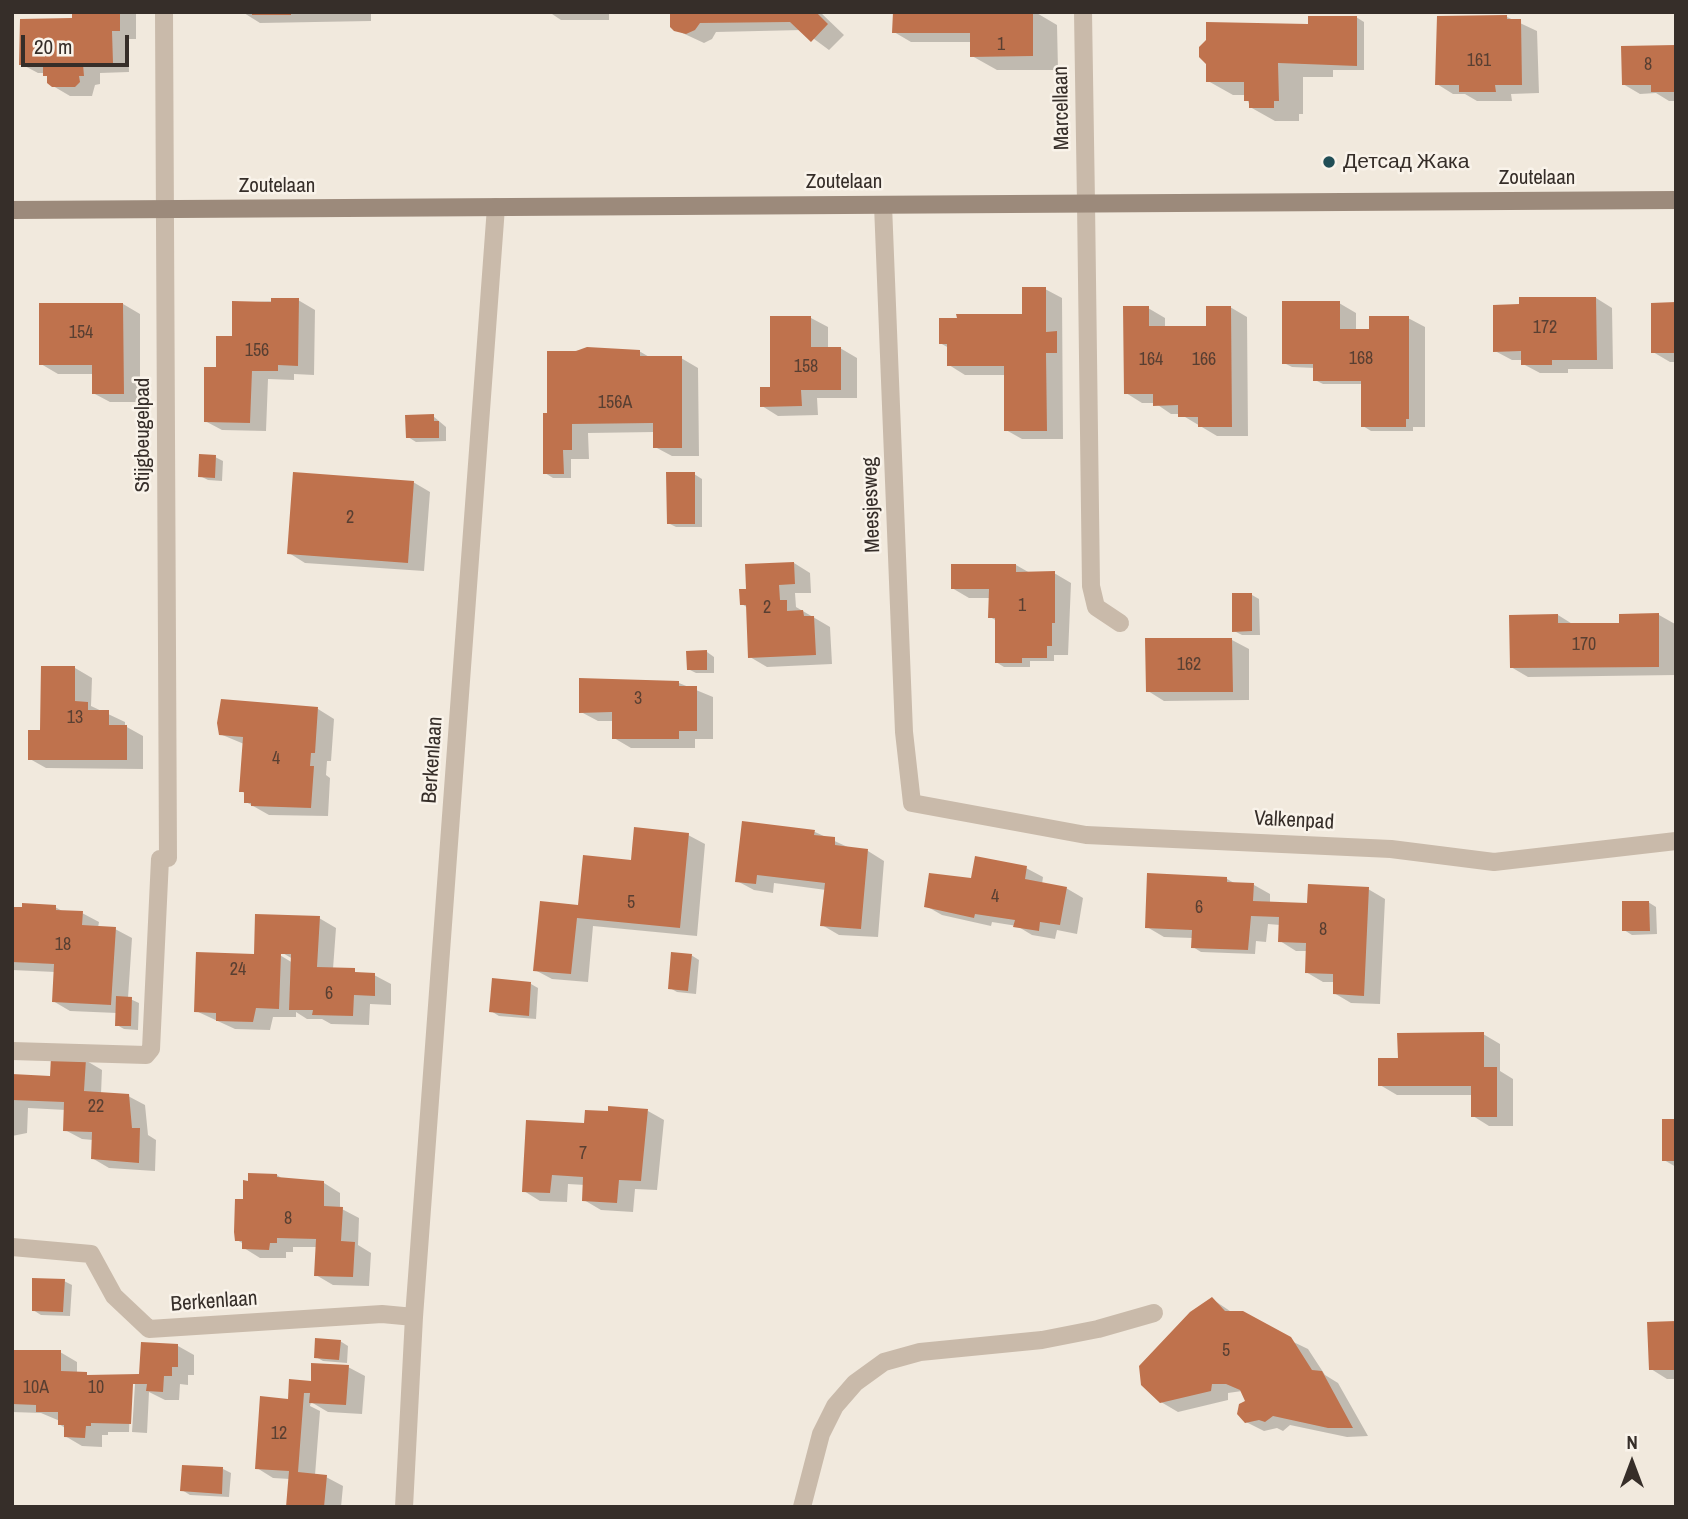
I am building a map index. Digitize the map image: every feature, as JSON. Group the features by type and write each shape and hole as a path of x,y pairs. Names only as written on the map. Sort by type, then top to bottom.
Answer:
{"street":[{"name":"Stijgbeugelpad","path":"12,1051 146,1055 151,1048 164,859 164,12"},
{"name":"Marcellaan","path":"1083,12 1091,586 1096,607 1120,623"},
{"name":"Zoutelaan","path":"12,211 1676,200"},
{"name":"Meesjesweg","path":"883,205 904,718 912,803"},
{"name":"Berkenlaan","path":"404,1507 414,1317 496,207"},
{"name":"Valkenpad","path":"912,803 1086,835 1391,849 1494,862 1676,841"},
{"name":"Berkenlaan","path":"12,1247 91,1254 114,1296 149,1329 382,1314 414,1317"},
{"path":"802,1507 821,1434 835,1406 855,1383 884,1362 920,1352 1042,1340 1098,1329 1154,1313"}],"building":[{"path":"72,12 120,12 120,31 112,31 113,63 83,64 84,76 79,76 80,82 75,87 52,87 47,83 47,76 43,76 43,65 19,65 20,19 72,18"},
{"path":"252,12 291,12 291,15 252,15"},
{"path":"670,12 816,12 828,24 811,42 790,22 700,23 695,30 686,34 670,27"},
{"path":"893,12 1033,12 1033,56 970,57 970,33 892,33"},
{"path":"1507,15 1507,19 1521,19 1522,85 1495,85 1496,92 1459,92 1459,85 1435,85 1437,16"},
{"path":"1308,16 1357,16 1357,66 1278,63 1279,101 1274,101 1274,108 1249,108 1249,101 1244,101 1244,82 1206,82 1206,64 1199,57 1199,47 1206,40 1206,22 1308,24"},
{"path":"1676,45 1676,92 1651,92 1651,85 1622,85 1621,46"},
{"path":"1022,287 1046,287 1046,332 1057,331 1057,353 1046,353 1047,431 1004,431 1004,366 947,366 947,344 939,344 939,318 957,318 956,314 1022,314"},
{"path":"1519,297 1596,297 1597,360 1552,360 1552,365 1521,365 1521,351 1493,352 1493,305 1519,304"},
{"path":"271,298 299,298 298,366 278,365 278,371 252,371 250,423 204,422 204,367 216,367 216,336 232,336 232,301 271,302"},
{"path":"1282,301 1340,301 1340,329 1369,329 1369,316 1409,316 1409,419 1406,419 1406,427 1361,427 1361,381 1313,381 1313,364 1282,364"},
{"path":"1676,302 1676,353 1651,353 1651,303"},
{"path":"39,303 123,303 124,394 92,394 92,365 39,365"},
{"path":"1123,306 1149,306 1149,326 1206,326 1206,306 1231,306 1232,427 1198,427 1198,417 1178,417 1178,405 1153,406 1153,394 1124,394"},
{"path":"770,316 811,316 811,347 841,347 841,390 801,390 802,406 760,407 760,387 770,387"},
{"path":"587,347 640,350 640,356 682,356 682,448 653,448 653,423 572,424 572,450 563,450 564,474 543,474 547,351 576,351"},
{"path":"434,414 434,421 439,421 439,438 406,438 405,415"},
{"path":"199,454 216,455 215,478 198,477"},
{"path":"293,472 414,481 408,563 287,554"},
{"path":"666,472 695,472 695,524 667,524"},
{"path":"794,562 795,584 779,585 780,600 787,600 787,611 803,610 804,616 814,616 816,655 748,658 746,605 740,605 739,589 746,589 745,564"},
{"path":"951,564 1016,564 1016,572 1055,571 1055,623 1052,623 1052,646 1047,646 1047,658 1022,658 1022,663 995,663 995,618 988,618 989,589 951,589"},
{"path":"1232,593 1252,593 1252,631 1232,632"},
{"path":"1659,613 1659,667 1510,668 1509,615 1558,614 1558,623 1619,623 1619,614"},
{"path":"1145,638 1232,638 1233,692 1146,692"},
{"path":"707,650 707,670 687,670 686,651"},
{"path":"41,666 75,666 75,701 88,702 88,710 109,710 109,725 127,725 127,760 28,760 28,730 40,730"},
{"path":"579,678 679,681 679,686 697,686 697,731 679,731 679,739 612,739 612,712 579,713"},
{"path":"221,699 318,707 315,753 311,753 310,766 314,766 311,808 251,806 251,803 244,803 244,792 239,792 243,737 219,735 217,723"},
{"path":"742,821 815,830 814,835 835,837 835,845 868,849 861,929 820,926 825,883 757,875 756,884 735,882"},
{"path":"634,827 689,833 680,928 577,918 571,974 533,971 540,901 578,905 583,855 631,860"},
{"path":"975,856 1027,866 1025,879 1067,887 1060,925 1040,922 1039,931 1013,927 1015,920 975,914 974,918 924,907 929,873 971,878"},
{"path":"1147,873 1227,877 1227,882 1254,883 1253,901 1307,903 1308,884 1369,887 1364,996 1333,994 1333,974 1305,973 1306,943 1278,942 1279,917 1251,916 1248,950 1191,948 1192,930 1145,928"},
{"path":"1622,901 1649,901 1650,931 1622,931"},
{"path":"22,903 56,905 56,910 83,911 82,925 116,927 111,1005 52,1002 54,964 12,962 12,907 22,907"},
{"path":"255,914 320,916 317,967 355,968 355,972 375,973 375,996 354,995 353,1016 312,1015 313,1010 289,1010 291,954 281,954 279,1009 256,1008 253,1022 216,1021 216,1013 194,1012 196,952 254,954"},
{"path":"671,952 692,954 688,991 668,989"},
{"path":"492,978 531,982 529,1016 489,1012"},
{"path":"116,996 132,997 131,1026 115,1026"},
{"path":"1484,1032 1484,1067 1497,1067 1497,1117 1471,1117 1471,1086 1378,1086 1378,1058 1398,1058 1397,1033"},
{"path":"51,1057 86,1059 84,1091 129,1094 132,1128 140,1128 139,1163 91,1159 92,1132 63,1131 64,1102 12,1100 12,1074 50,1076"},
{"path":"608,1106 648,1109 641,1181 619,1180 617,1203 582,1201 583,1177 552,1175 550,1193 522,1192 526,1120 584,1123 585,1110 608,1111"},
{"path":"1662,1119 1676,1119 1676,1161 1662,1161"},
{"path":"248,1173 324,1181 324,1206 343,1207 341,1241 355,1242 353,1277 314,1276 316,1239 277,1238 277,1243 270,1243 269,1250 242,1249 242,1241 235,1241 235,1199 243,1199 243,1180 248,1181"},
{"path":"32,1278 65,1279 63,1312 32,1311"},
{"path":"1212,1297 1225,1311 1243,1311 1291,1337 1312,1370 1322,1371 1353,1428 1328,1428 1273,1416 1265,1422 1259,1420 1245,1423 1237,1414 1239,1404 1245,1401 1240,1390 1226,1384 1212,1384 1211,1391 1160,1403 1141,1385 1139,1366 1190,1312"},
{"path":"1676,1321 1676,1370 1649,1370 1647,1322"},
{"path":"315,1338 341,1340 339,1360 314,1358"},
{"path":"141,1342 178,1344 178,1367 172,1367 172,1376 164,1376 163,1392 146,1391 147,1384 133,1384 131,1424 91,1423 91,1426 86,1426 85,1438 64,1437 64,1425 58,1425 58,1412 36,1412 36,1405 12,1404 12,1350 61,1350 61,1371 87,1372 87,1375 139,1374"},
{"path":"311,1363 349,1365 346,1405 309,1403 310,1393 304,1393 298,1472 327,1475 324,1507 286,1507 289,1471 255,1469 260,1396 288,1399 289,1379 311,1381"},
{"path":"182,1465 223,1467 222,1494 180,1491"}],"place":[{"name":"Детсад Жака","path":"1329,162"}]}
